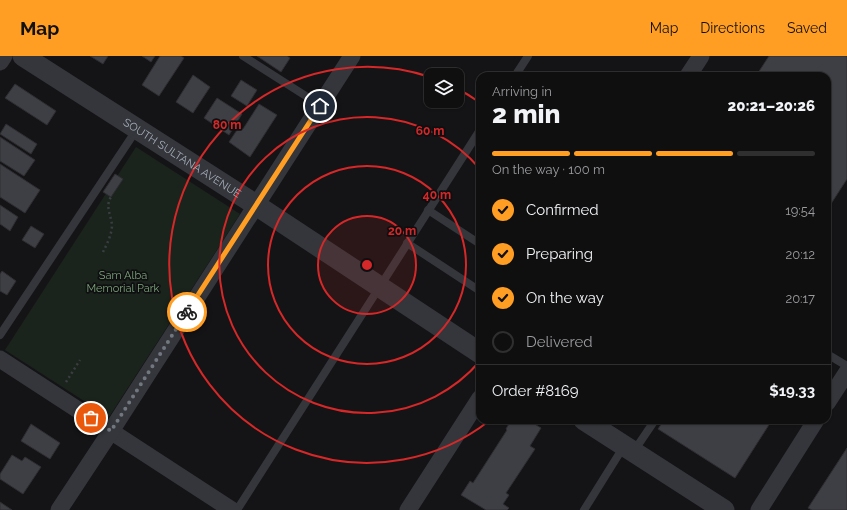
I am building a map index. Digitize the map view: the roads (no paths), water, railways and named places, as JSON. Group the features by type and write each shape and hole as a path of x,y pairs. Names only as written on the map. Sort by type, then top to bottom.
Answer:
{"street":[{"path":"0,62 4,56"},
{"name":"SOUTH SULTANA AVENUE","path":"23,56 256,205 476,350"},
{"path":"59,510 352,56"},
{"path":"691,72 701,56"},
{"path":"0,359 232,510"},
{"path":"831,398 847,372"},
{"path":"408,510 476,404"},
{"path":"590,424 724,510"},
{"path":"759,510 813,424"}],"lane":[{"path":"243,56 320,106"},
{"path":"518,72 528,56"},
{"path":"0,335 137,129"},
{"path":"237,510 476,136"},
{"path":"428,210 476,241"},
{"path":"407,243 476,288"},
{"path":"831,356 847,366"},
{"path":"584,510 629,449 651,424"}],"park label":[{"name":"Sam Alba Memorial Park","path":"123,281"}]}
